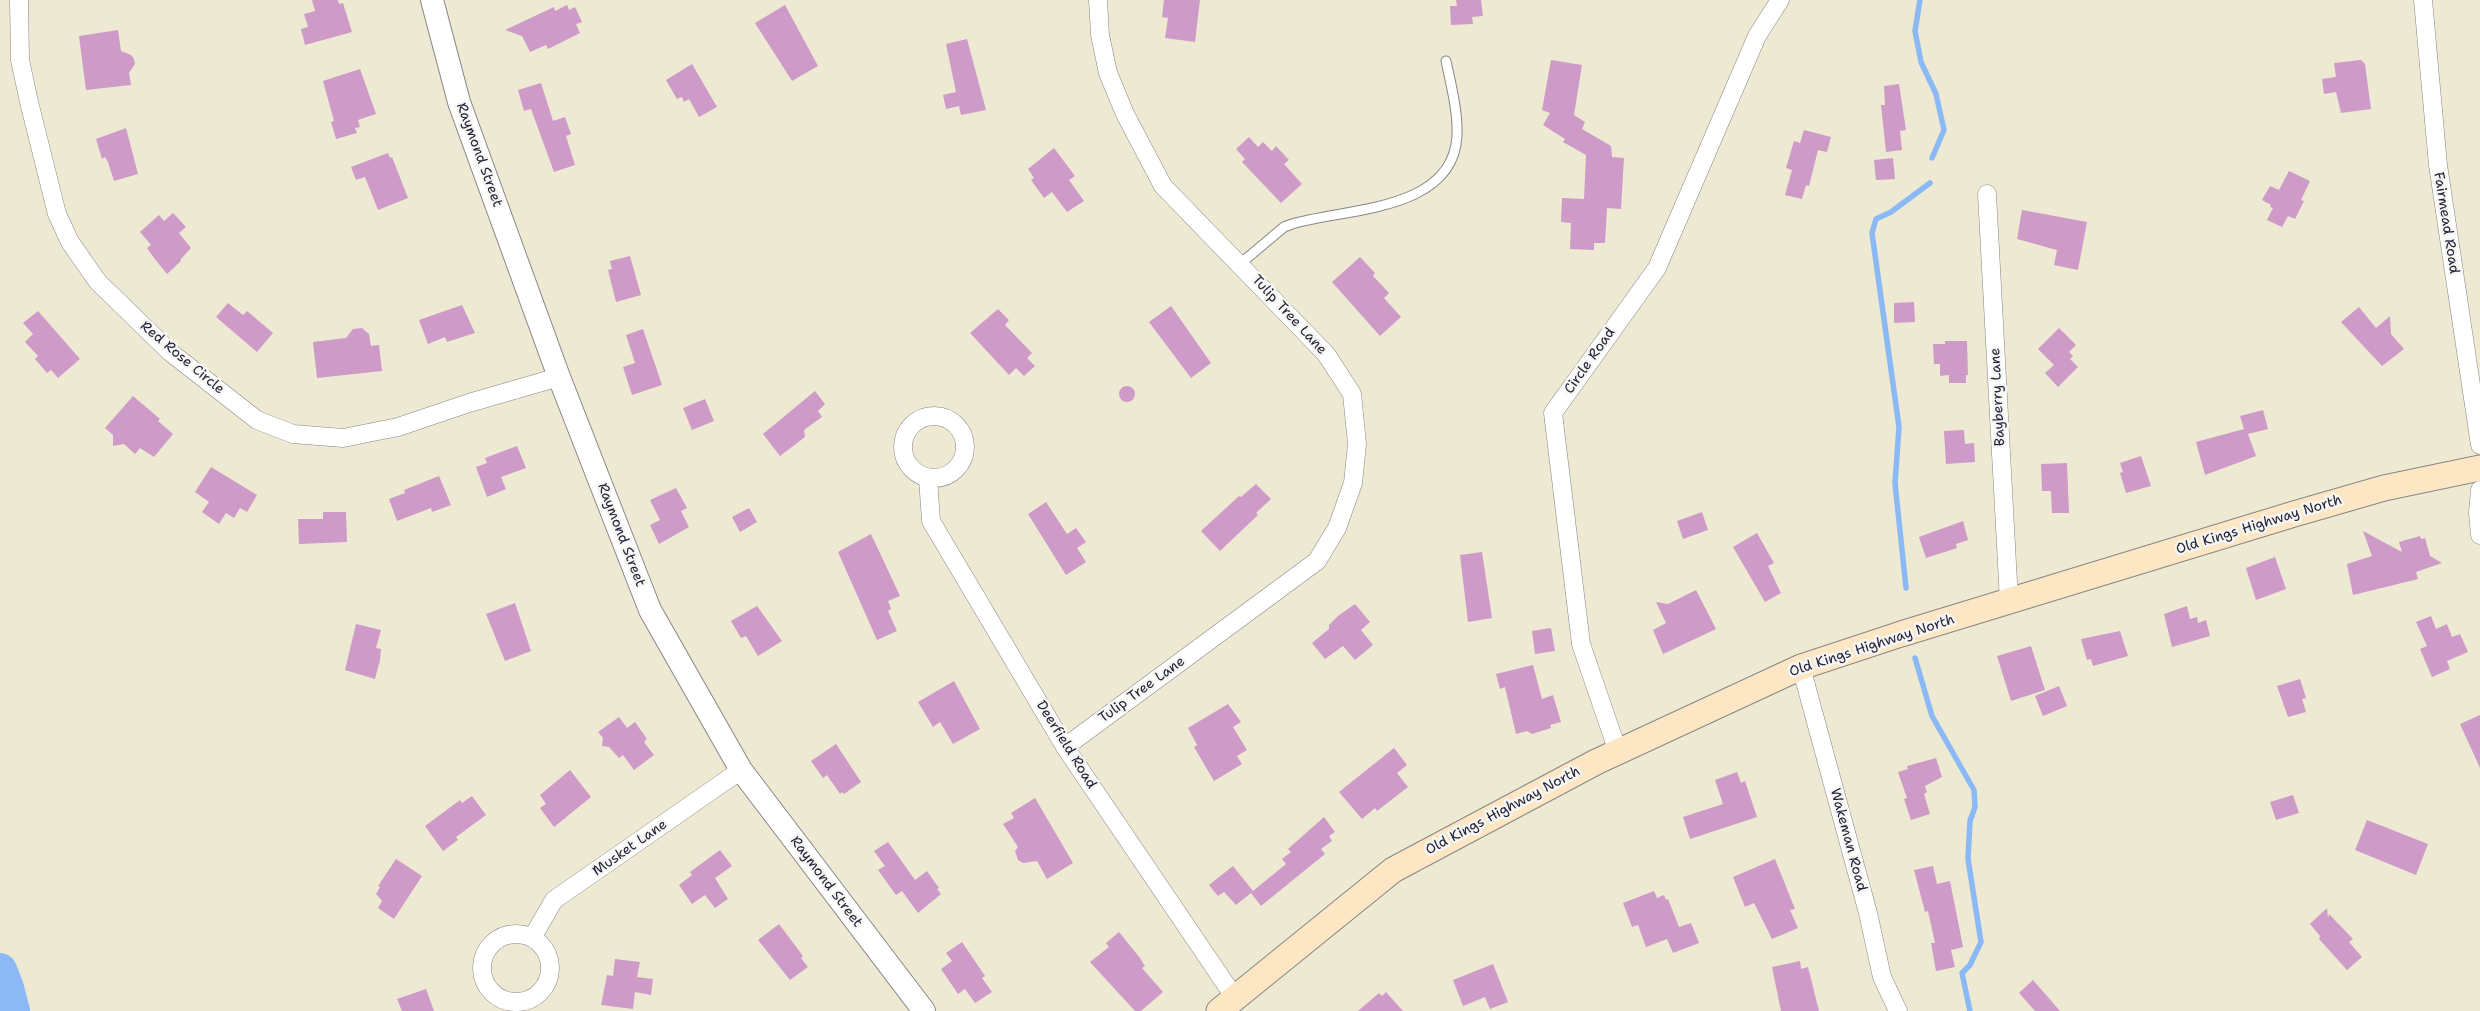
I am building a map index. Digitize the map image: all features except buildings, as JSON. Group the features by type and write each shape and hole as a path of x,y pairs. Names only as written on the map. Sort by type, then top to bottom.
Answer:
{"main road":[{"name":"Old Kings Highway North","path":"1227,1005 1393,870 1618,752 1801,667 2009,601 2375,491 2480,468"}],"street":[{"name":"Red Rose Circle","path":"19,0 20,60 57,214 70,242 98,282 170,352 257,420 293,434 342,438 398,428 469,403 559,377"},
{"name":"Raymond Street","path":"432,0 459,102 559,377 650,610 741,770 924,1011"},
{"name":"Tulip Tree Lane","path":"1065,747 1317,561 1337,528 1353,483 1357,444 1352,394 1326,354 1163,186 1125,114 1108,74 1100,35 1098,0"},
{"name":"Circle Road","path":"1618,752 1581,644 1553,413 1656,268 1757,36 1780,0"},
{"name":"Fairmead Road","path":"2423,0 2438,165 2480,445"},
{"name":"Bayberry Lane","path":"1987,194 2009,601"},
{"name":"Deerfield Road","path":"928,478 931,521 1065,747 1227,1005"},
{"path":"2480,490 2478,513 2480,535"},
{"name":"Wakeman Road","path":"1801,667 1868,913 1882,977 1898,1011"},
{"name":"Musket Lane","path":"532,938 554,900 741,770"}],"lane":[{"path":"1240,264 1280,231 1292,224 1388,204 1429,187 1439,179 1453,158 1457,135 1446,61"}],"waterway":[{"path":"1920,0 1915,31 1921,62 1936,94 1944,130 1932,158"},
{"path":"1906,588 1895,483 1899,427 1872,233 1876,219 1891,212 1930,183"},
{"path":"1915,658 1932,716 1974,790 1975,807 1970,821 1968,859 1981,942 1970,965 1962,973 1970,1011"},
{"path":"0,970 13,1011"}]}
